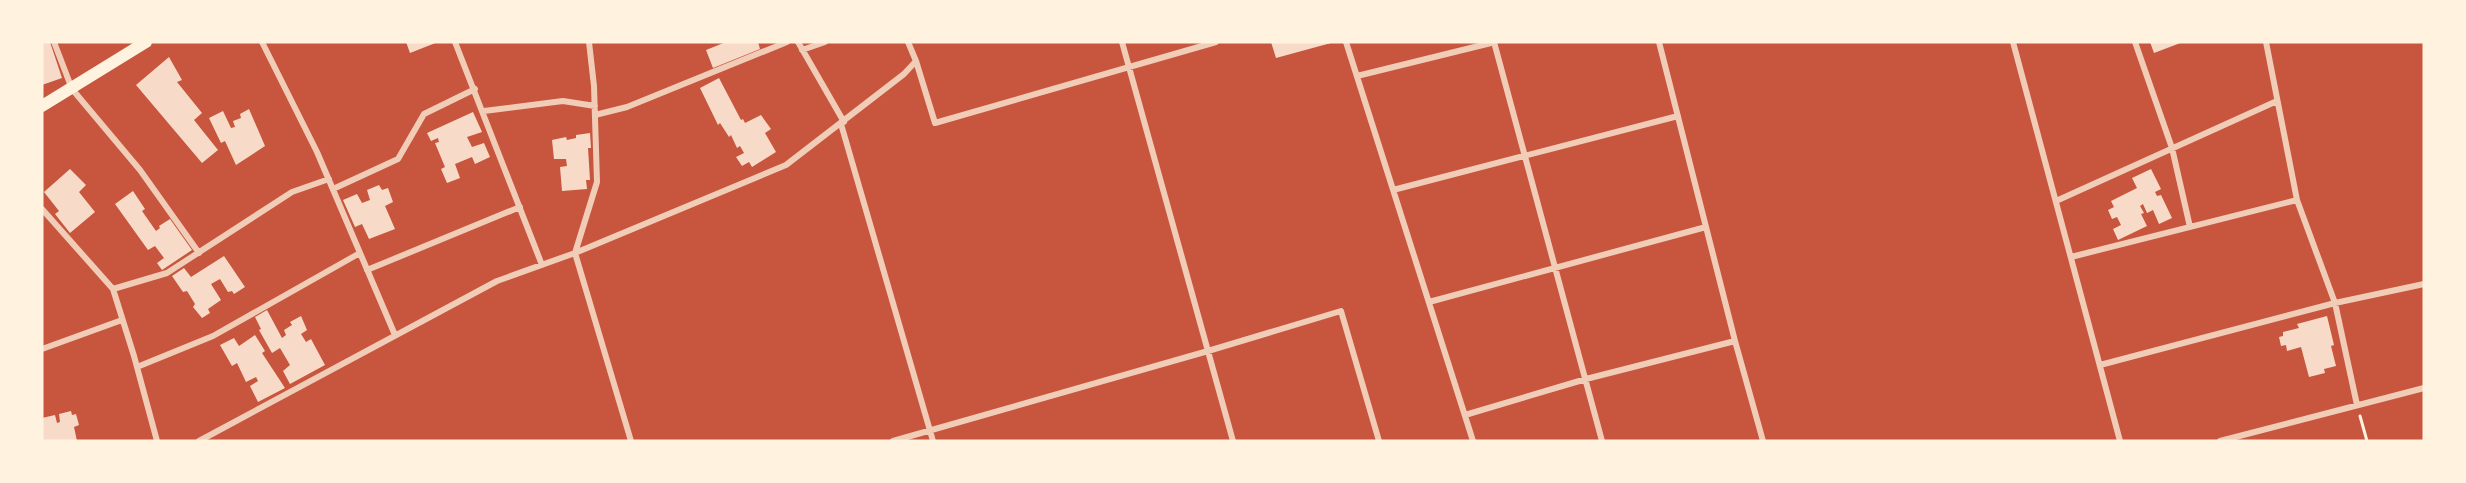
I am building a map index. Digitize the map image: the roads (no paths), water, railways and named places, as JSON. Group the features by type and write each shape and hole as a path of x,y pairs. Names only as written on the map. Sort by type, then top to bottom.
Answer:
{"main road":[{"path":"42,106 146,42"}],"street":[{"path":"54,42 72,89 140,170 199,253"},
{"path":"262,42 333,189 395,335"},
{"path":"456,42 542,265"},
{"path":"589,42 595,106 597,182 575,253 631,441"},
{"path":"595,115 627,107 787,42"},
{"path":"798,42 842,123 933,441"},
{"path":"802,50 825,42"},
{"path":"908,42 935,123 1129,69 1216,42"},
{"path":"1122,42 1233,441"},
{"path":"1346,42 1473,441"},
{"path":"1357,76 1494,42 1602,441"},
{"path":"1659,42 1735,341 1763,441"},
{"path":"2013,42 2120,441"},
{"path":"2135,42 2172,148 2190,227"},
{"path":"2266,42 2297,200 2335,303 2357,405"},
{"path":"199,441 497,281 575,253 786,165 904,74 916,61"},
{"path":"333,189 398,159 424,114 475,89"},
{"path":"484,111 563,101 595,106"},
{"path":"2056,201 2277,101"},
{"path":"1393,190 1678,116"},
{"path":"113,289 167,273 292,192 328,179"},
{"path":"2071,257 2297,200"},
{"path":"367,270 520,207"},
{"path":"42,209 113,289 157,441"},
{"path":"1429,302 1706,227"},
{"path":"137,367 213,336 360,253"},
{"path":"2100,365 2335,303 2424,284"},
{"path":"893,441 1341,311 1379,441"},
{"path":"42,349 122,320"},
{"path":"1465,415 1586,379 1735,341"},
{"path":"2220,441 2424,388"}]}
